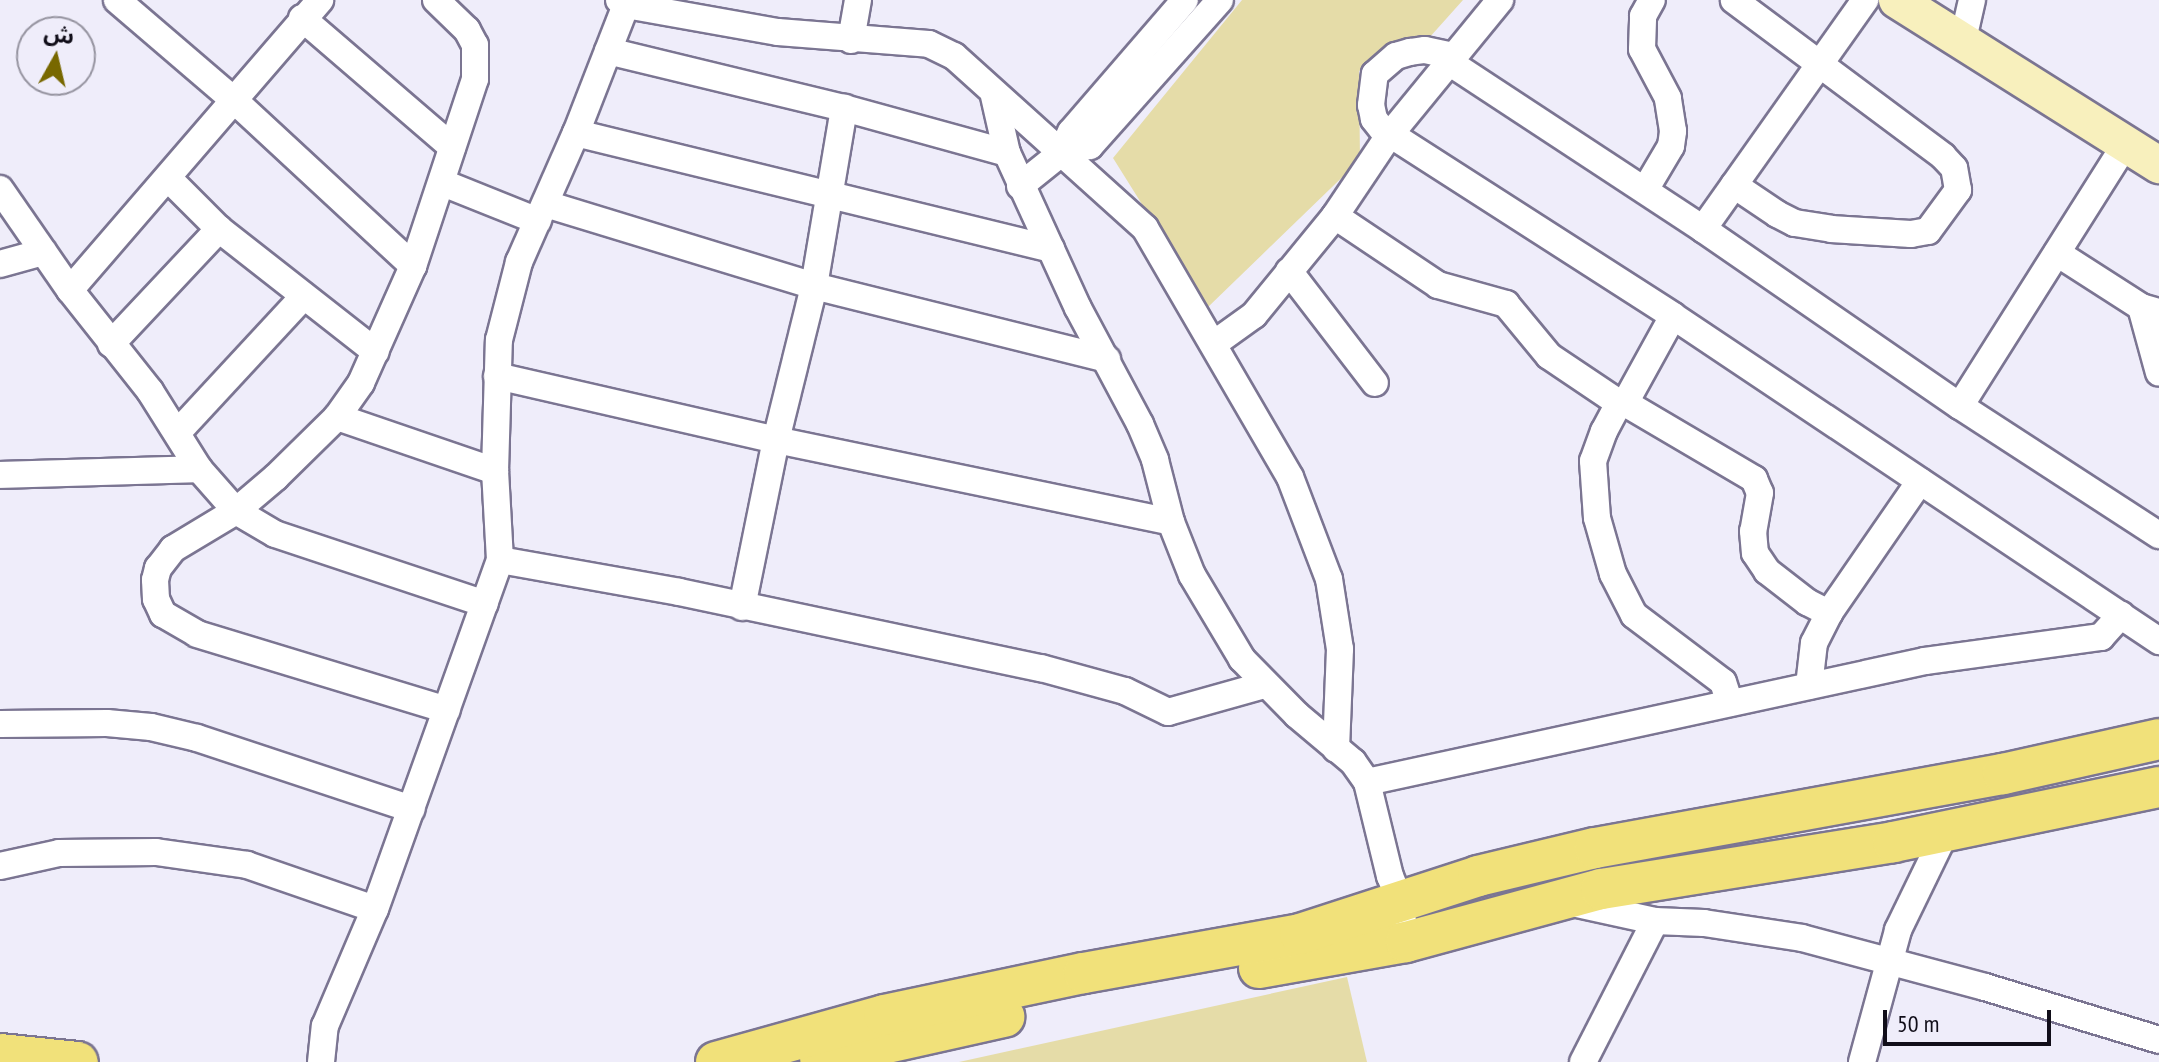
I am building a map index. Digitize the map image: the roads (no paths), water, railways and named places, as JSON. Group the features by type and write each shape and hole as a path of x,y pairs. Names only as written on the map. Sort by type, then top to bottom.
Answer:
{"main road":[{"path":"716,1062 884,1015 1084,973 1300,934 1478,876 1595,848 1988,777 2159,739"},
{"path":"801,1062 1172,981 1406,942 1559,900 1707,870 1829,853 2159,787"},
{"path":"0,1054 78,1062"}],"street":[{"path":"117,0 235,101 413,266"},
{"path":"436,0 467,30 475,45 478,62 472,95 413,266 361,383 337,417 236,511 190,536 165,557 155,580 156,599 163,614 197,634 447,710"},
{"path":"851,40 858,0"},
{"path":"1061,153 1071,132 1185,0"},
{"path":"1020,186 1061,153 1090,146 1220,0"},
{"path":"1215,343 1246,323 1335,216 1389,136 1500,0"},
{"path":"1645,190 1671,146 1673,131 1668,98 1642,49 1643,16 1652,0"},
{"path":"1734,0 1949,162 1958,180 1958,190 1936,223 1919,234 1854,231 1795,223 1734,185"},
{"path":"1703,229 1865,0"},
{"path":"1897,0 1962,44 2159,165"},
{"path":"1962,44 1972,0"},
{"path":"321,1062 325,1026 375,909 500,560 495,471 499,340 519,262 576,133 608,51 622,3 722,23 851,40 929,44 954,56 994,96 1145,228 1215,343 1290,477 1329,579 1340,649 1336,749"},
{"path":"70,290 235,101 306,8 452,147"},
{"path":"2159,535 1960,406 1451,59 1425,50 1410,52 1396,56 1375,74 1371,105 1374,119 1389,136 1673,316 2159,641"},
{"path":"608,51 844,108 1007,153"},
{"path":"994,96 1007,153 1020,186 1155,460 1171,522 1192,575 1242,659 1265,685 1353,762 1367,782 1390,876 1400,901 1406,942"},
{"path":"742,607 776,440 814,286 844,108"},
{"path":"576,133 1051,249"},
{"path":"1960,406 2125,145"},
{"path":"168,178 219,229 376,352"},
{"path":"443,183 542,213 814,286 1107,359"},
{"path":"0,189 70,290 178,432 199,469 236,511 275,534 485,604"},
{"path":"1335,216 1438,285 1506,304 1549,356 1622,403 1754,479 1760,493 1752,539 1758,560 1794,593 1829,613"},
{"path":"111,344 219,229"},
{"path":"0,264 43,252"},
{"path":"2057,253 2150,310 2159,373"},
{"path":"1289,271 1375,383"},
{"path":"178,432 304,296"},
{"path":"1673,316 1598,447 1592,479 1597,518 1613,574 1634,615 1723,682 1730,703"},
{"path":"497,376 776,440 1171,522"},
{"path":"337,417 495,471"},
{"path":"0,475 199,469"},
{"path":"1809,686 1814,643 1829,613 1920,481"},
{"path":"500,560 1068,675 1125,691 1168,712 1265,685"},
{"path":"1367,782 1925,661 2101,637 2121,615"},
{"path":"0,724 107,723 151,727 197,738 412,809"},
{"path":"1862,1062 1888,959 1946,831"},
{"path":"0,866 59,853 156,852 247,865 375,909"},
{"path":"1559,900 1655,921 1753,928 1888,959 2159,1040"},
{"path":"1583,1062 1655,921"}]}
